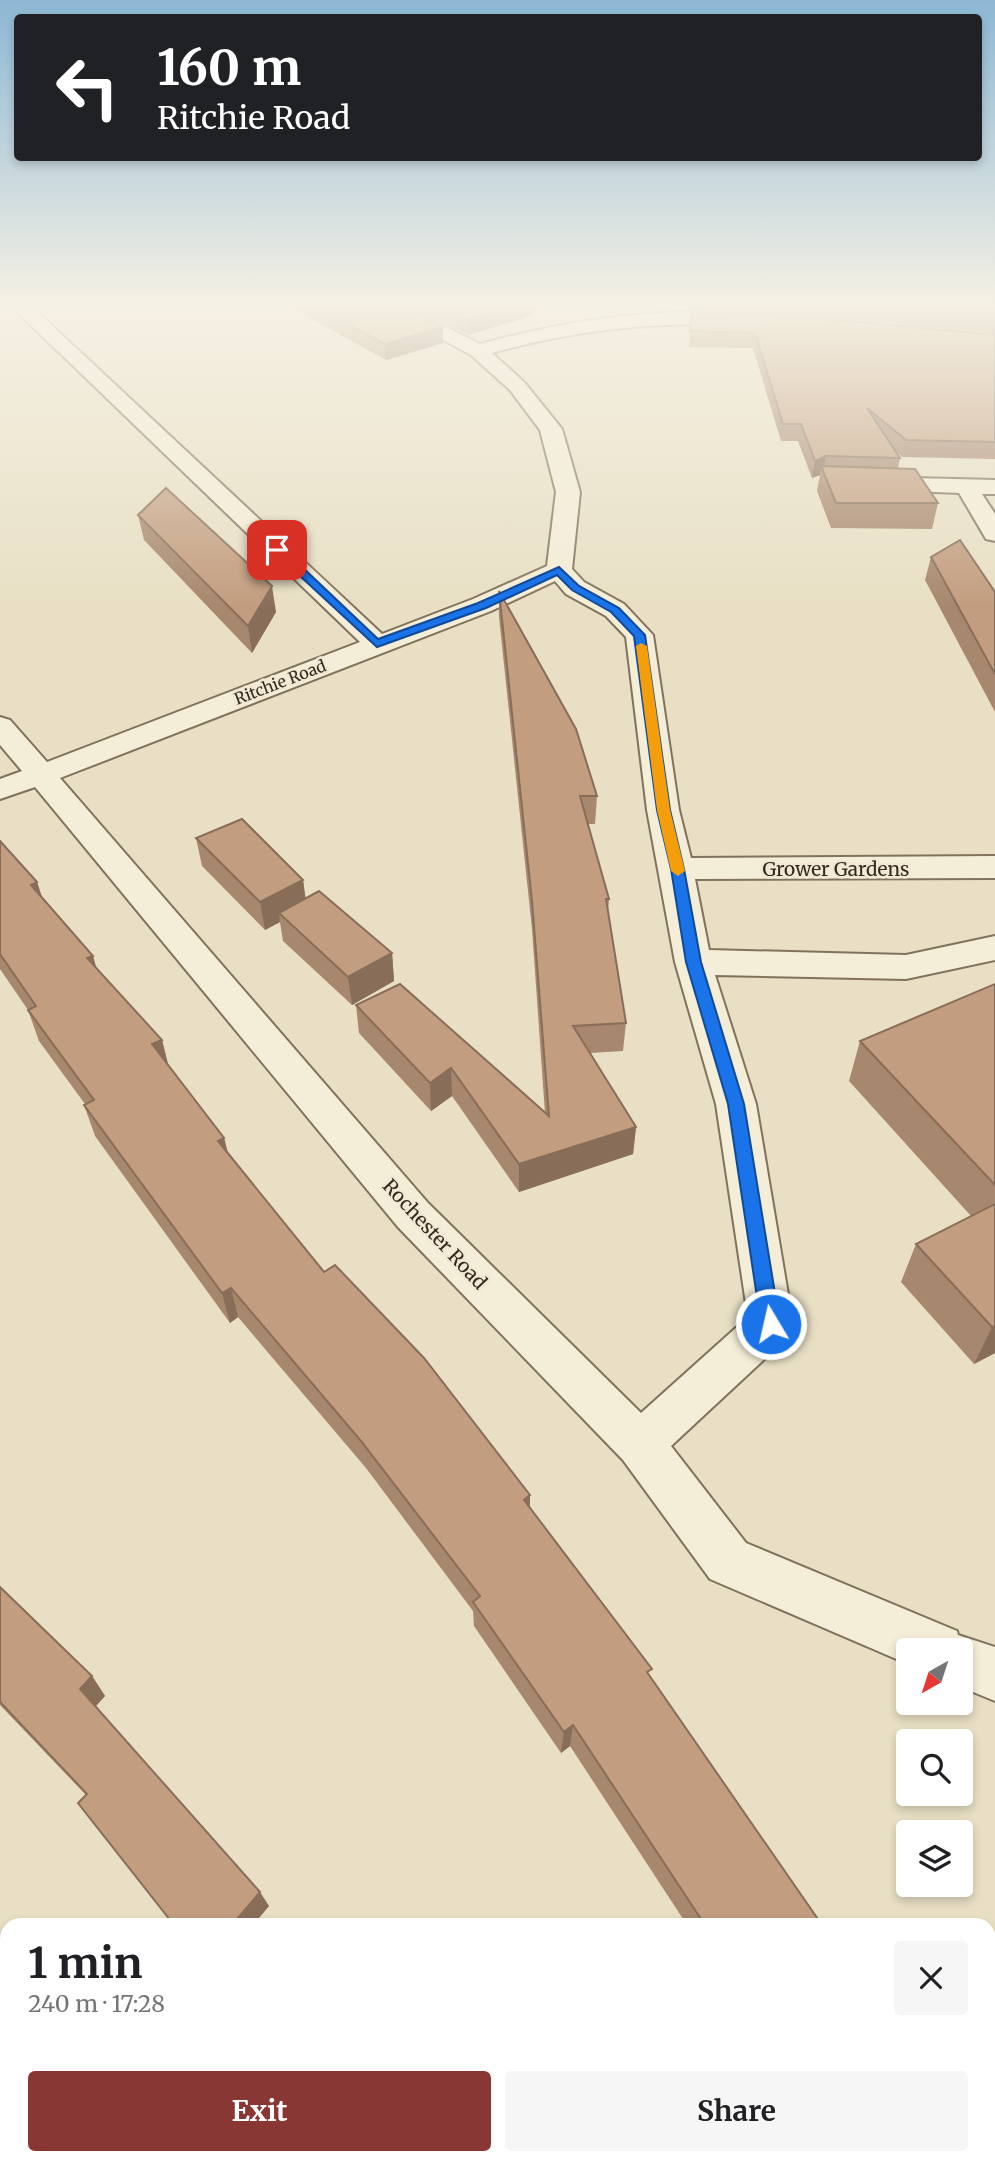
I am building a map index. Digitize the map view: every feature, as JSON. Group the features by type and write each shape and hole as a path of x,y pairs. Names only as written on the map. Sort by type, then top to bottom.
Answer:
{"street":[{"path":"126,406 377,644"},
{"path":"533,406 551,429 568,492 559,570 575,588 615,610 639,635 663,810 677,869 693,962 736,1104 771,1324 639,1444"},
{"path":"849,484 995,487"},
{"path":"966,486 995,534"},
{"name":"Ritchie Road","path":"0,790 482,605 559,570"},
{"name":"Rochester Road","path":"0,726 39,776 413,1215 639,1444 728,1561 910,1638"},
{"name":"Grower Gardens","path":"677,869 995,867"},
{"path":"693,962 906,967 995,948"},
{"path":"973,1665 995,1674"}],"building":[{"path":"777,406 995,406 995,442 906,440 867,408 900,458 826,456 815,461 801,424 783,424"},
{"path":"821,466 915,469 938,503 836,503"},
{"path":"166,488 272,586 248,626 138,515"},
{"path":"960,540 995,592 995,674 931,557"},
{"path":"499,591 576,729 597,796 580,796 609,899 606,899 626,1023 573,1026 636,1127 519,1164 451,1068 430,1083 356,1005 400,984 549,1116 532,901"},
{"path":"242,819 303,880 260,902 196,838"},
{"path":"0,841 37,882 31,885 93,956 87,958 162,1040 152,1044 224,1138 218,1141 324,1272 335,1265 424,1358 530,1495 524,1500 652,1669 647,1672 817,1918 700,1918 573,1725 564,1732 473,1602 480,1596 361,1441 231,1288 222,1293 84,1105 94,1100 28,1010 36,1006 0,954"},
{"path":"319,891 392,953 348,977 279,913"},
{"path":"995,984 995,1185 860,1041"},
{"path":"995,1204 995,1326 992,1327 916,1244"},
{"path":"0,1587 92,1676 80,1689 260,1892 238,1918 168,1918 78,1803 87,1794 0,1702"}],"slow traffic":[{"path":"641,646 663,810 678,871"}],"route":[{"path":"277,550 377,644 482,605 559,570 575,588 615,610 639,635 648,685 663,810 677,869 693,962 736,1104 771,1324"}]}
